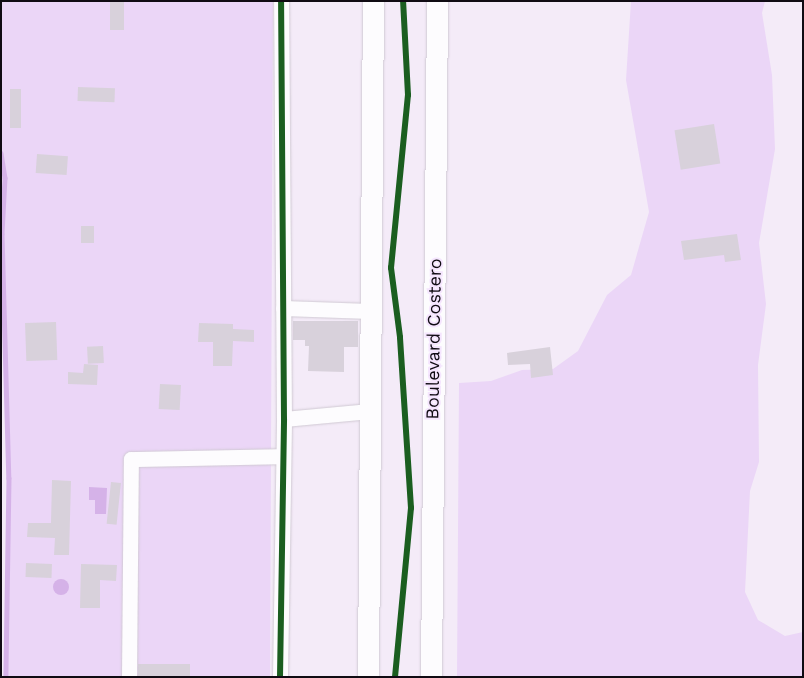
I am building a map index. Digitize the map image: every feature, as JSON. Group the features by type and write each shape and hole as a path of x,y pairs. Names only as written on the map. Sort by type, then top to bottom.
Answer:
{"main road":[{"path":"368,677 373,1"},
{"name":"Boulevard Costero","path":"431,677 437,1"}],"street":[{"path":"280,677 284,419 281,1"},
{"path":"283,308 370,311"},
{"path":"284,419 370,411"},
{"path":"129,677 131,459 283,456"}],"shaded area":[{"path":"1,1 273,1 270,677 6,677 9,478 2,234 5,178 1,153"},
{"path":"631,1 765,1 762,13 772,75 775,149 759,243 766,304 758,365 759,462 750,491 745,592 758,620 785,636 803,632 803,677 457,677 459,383 491,381 522,370 553,369 578,351 607,295 631,275 649,212 626,80"},
{"path":"89,487 107,488 106,514 95,514 95,500 89,500"},
{"path":"58,579 64,579 69,584 67,593 58,595 53,590 53,584"}],"building":[{"path":"110,1 124,1 124,30 110,30"},
{"path":"78,87 115,88 114,102 78,101"},
{"path":"10,89 21,89 21,128 10,128"},
{"path":"714,124 720,164 681,170 674,130"},
{"path":"37,154 68,156 67,175 36,173"},
{"path":"81,226 94,226 94,243 81,243"},
{"path":"737,234 741,260 725,262 724,255 684,260 681,241"},
{"path":"293,321 358,321 358,347 344,347 344,372 308,371 309,346 305,346 305,340 293,340"},
{"path":"56,322 57,360 26,361 25,323"},
{"path":"199,323 233,324 233,329 254,330 254,342 233,341 232,366 213,366 213,342 198,342"},
{"path":"103,346 104,363 88,364 87,347"},
{"path":"550,347 553,375 531,378 530,364 508,365 507,353"},
{"path":"84,364 98,365 97,385 68,384 68,372 83,373"},
{"path":"160,384 181,385 180,410 159,409"},
{"path":"52,480 71,481 69,555 54,555 55,538 27,537 28,523 51,523"},
{"path":"111,482 121,483 117,525 107,524"},
{"path":"26,563 52,564 51,578 26,577"},
{"path":"81,564 117,565 116,581 100,580 100,608 80,608"},
{"path":"138,664 190,664 190,677 138,677"}],"waterway":[{"path":"1,153 5,178 2,234 9,478 6,677"}],"cycle path":[{"path":"280,677 284,419 281,1"},
{"path":"395,677 411,508 400,337 391,268 408,95 403,1"}]}
